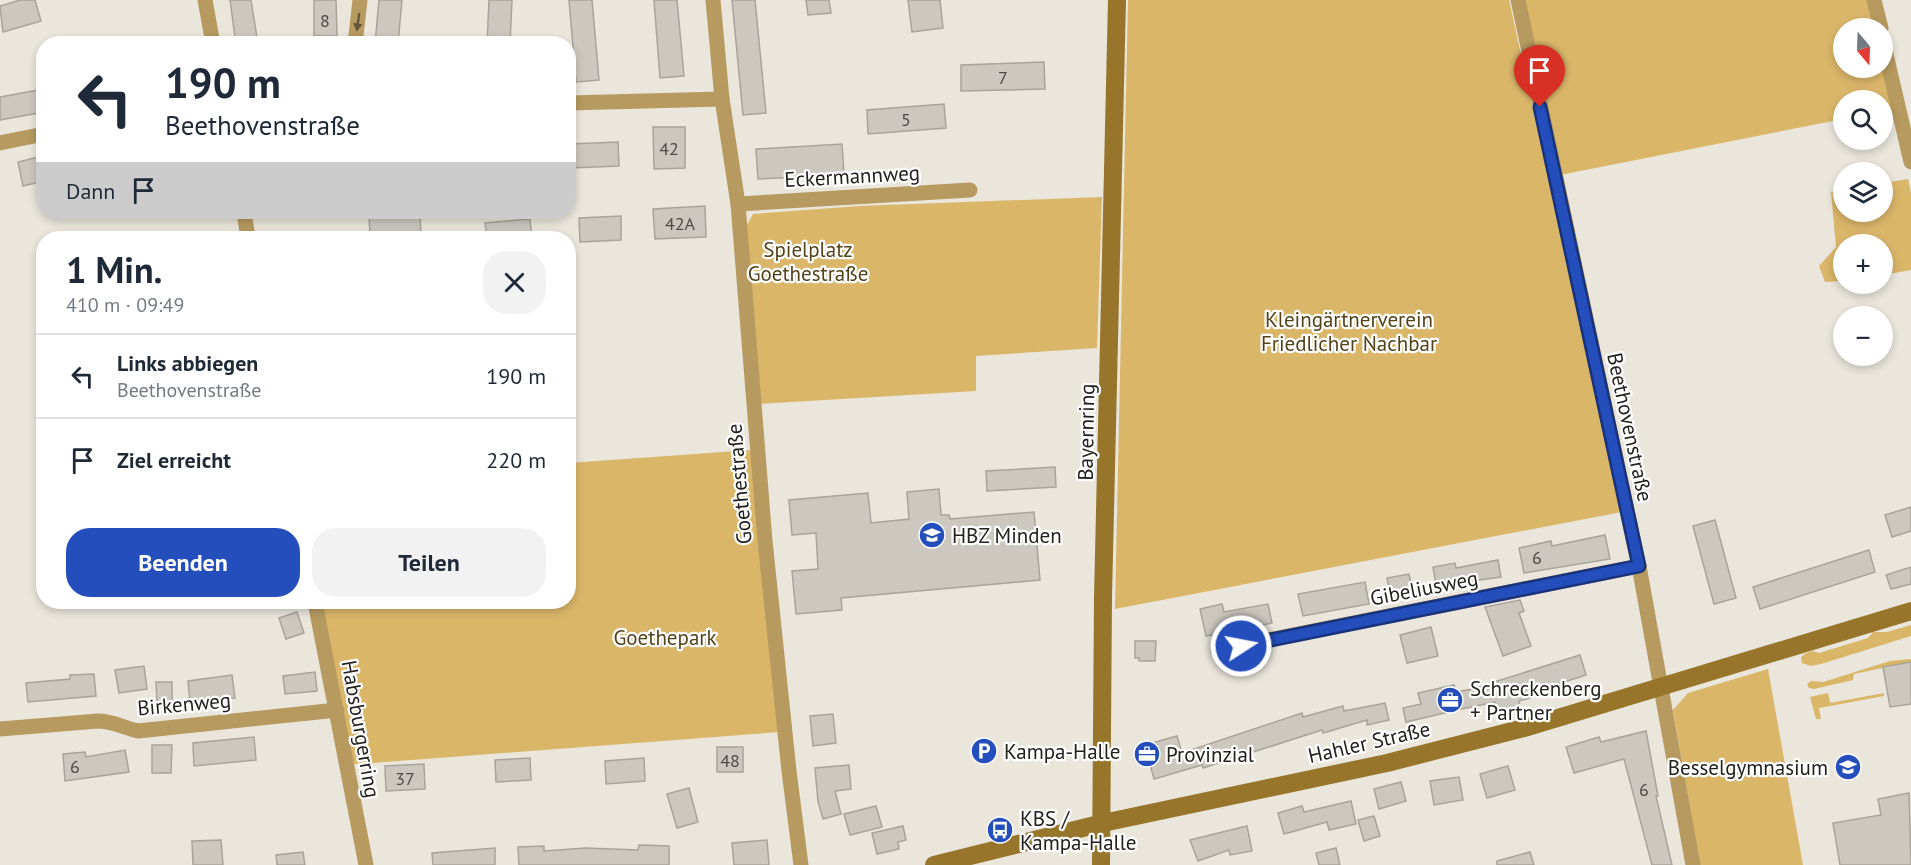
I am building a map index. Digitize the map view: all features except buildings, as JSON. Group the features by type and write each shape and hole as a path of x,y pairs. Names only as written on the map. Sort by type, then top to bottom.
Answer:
{"street":[{"path":"205,0 212,36"},
{"path":"356,36 360,0"},
{"name":"Goethestraße","path":"713,0 722,99 738,204 765,541 801,865"},
{"name":"Bayernring","path":"1101,865 1103,597 1117,0"},
{"name":"Beethovenstraße","path":"1518,0 1639,566 1693,865"},
{"path":"1874,0 1878,18"},
{"path":"1892,78 1911,162"},
{"path":"576,103 722,99"},
{"path":"0,143 36,136"},
{"name":"Eckermannweg","path":"738,204 970,190"},
{"name":"Gibeliusweg","path":"1218,650 1639,566"},
{"name":"Habsburgerring","path":"316,609 366,865"},
{"name":"Hahler Straße","path":"934,865 1103,823 1386,763 1528,727 1911,611"},
{"name":"Birkenweg","path":"0,729 98,721 112,722 138,731 337,710"}],"green space":[{"name":"Kleingärtnerverein Friedlicher Nachbar","path":"1128,0 1509,0 1622,512 1115,609"},
{"path":"1524,0 1870,0 1874,18 1833,18 1833,78 1885,78 1888,90 1833,90 1833,121 1560,175"},
{"path":"1908,179 1911,193 1911,270 1893,273 1893,234 1835,234 1834,222 1893,222 1893,181"},
{"name":"Spielplatz Goethestraße","path":"1102,197 1097,348 976,356 976,391 757,404 747,225 753,214 859,206"},
{"path":"1833,250 1833,282 1825,282 1819,266"},
{"name":"Goethepark","path":"751,450 779,732 346,765 321,609 576,609 576,462"},
{"path":"1911,625 1911,636 1821,664 1811,666 1802,663 1801,657 1806,653 1813,651 1819,653 1868,638 1873,632 1887,632"},
{"path":"1911,659 1911,662 1854,674 1853,680 1814,689 1809,688 1807,684 1811,681 1823,682 1890,661"},
{"path":"1768,669 1803,865 1700,865 1673,710 1688,693"},
{"path":"1828,693 1830,703 1884,693 1884,696 1819,708 1821,719 1816,719 1810,697"}],"place":[{"name":"HBZ Minden","path":"932,535"},
{"name":"Schreckenberg + Partner","path":"1450,700"},
{"name":"Kampa-Halle","path":"984,751"},
{"name":"Provinzial","path":"1147,754"},
{"name":"Besselgymnasium","path":"1848,767"},
{"name":"KBS / Kampa-Halle","path":"1000,830"}],"route":[{"path":"1241,646 1639,566 1540,107"}]}
